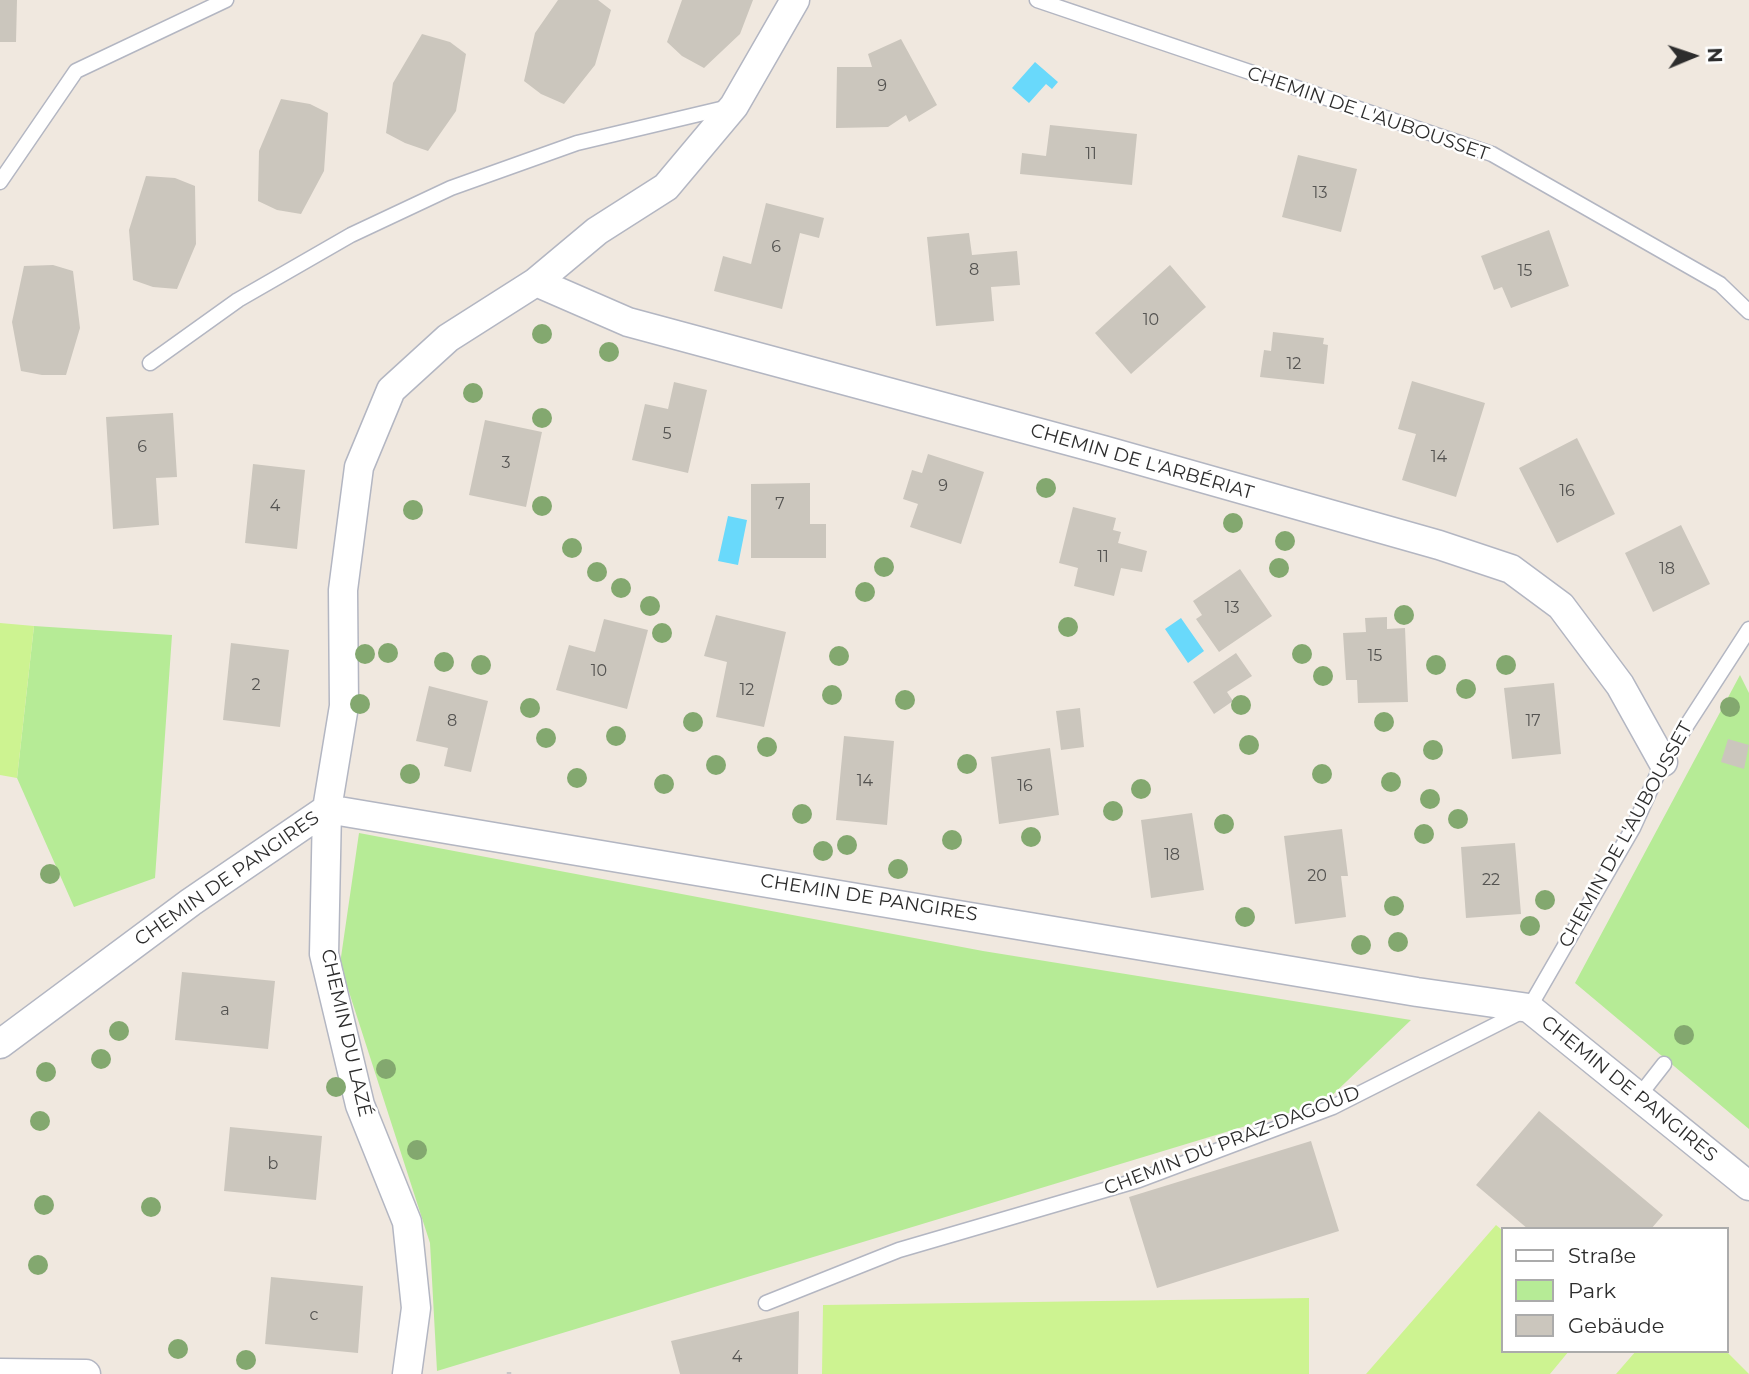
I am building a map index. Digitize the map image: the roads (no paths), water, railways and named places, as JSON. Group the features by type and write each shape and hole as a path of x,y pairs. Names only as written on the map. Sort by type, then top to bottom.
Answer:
{"street":[{"path":"327,809 344,706 343,590 359,467 391,390 448,338 536,282 597,231 666,187 734,106 795,0"},
{"name":"CHEMIN DE L'ARBÉRIAT","path":"536,282 628,321 1103,450 1439,545 1510,569 1561,606 1620,685 1663,762"},
{"name":"CHEMIN DE PANGIRES","path":"0,1044 191,902 327,809 1418,992 1529,1007 1749,1186"},
{"name":"CHEMIN DU LAZÉ","path":"327,809 324,954 360,1104 407,1222 416,1308 407,1374"},
{"path":"0,1373 86,1374"}],"lane":[{"path":"0,182 76,71 226,0"},
{"name":"CHEMIN DE L'AUBOUSSET","path":"1037,0 1492,154 1720,284 1749,312"},
{"path":"150,363 238,300 351,235 451,188 577,143 734,106"},
{"name":"CHEMIN DE L'AUBOUSSET","path":"1529,1007 1633,828 1663,762 1749,629"},
{"name":"CHEMIN DU PRAZ-DAGOUD","path":"766,1303 899,1250 1139,1180 1333,1107 1529,1007"},
{"path":"1639,1096 1664,1064"}],"water":[{"path":"1035,62 1058,82 1052,89 1046,84 1029,103 1012,88"},
{"path":"728,516 747,520 738,565 718,561"},
{"path":"1181,618 1204,651 1188,663 1165,629"}]}
